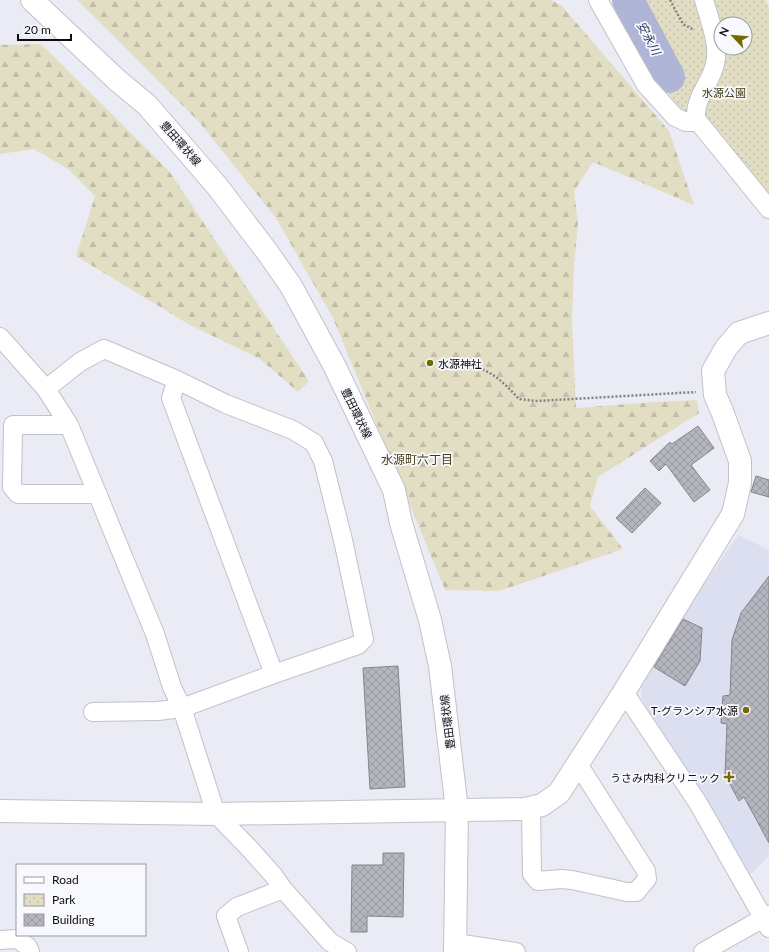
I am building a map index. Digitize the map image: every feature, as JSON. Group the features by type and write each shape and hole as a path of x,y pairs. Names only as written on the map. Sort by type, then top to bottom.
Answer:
{"street":[{"name":"豊田環状線","path":"32,0 118,81 147,105 218,186 291,286 334,365 394,490 401,523 430,620 440,666 457,810 455,947"},
{"path":"598,0 646,85 675,117 686,122 698,122"},
{"path":"704,0 717,48 716,63 698,100 696,114 698,122 769,209"},
{"path":"0,811 216,814 525,809 542,805 559,793 624,692 733,514 740,483 740,461 715,395 713,371 726,348 739,333 769,323"},
{"path":"0,337 46,389 69,425 155,634 172,687 182,708 216,814 254,853 283,889 330,942 347,952"},
{"path":"46,389 80,362 104,349 177,380 226,404 293,430 314,443 323,461 343,540 364,639 358,645 182,708 158,711 93,712"},
{"path":"177,380 171,398 274,674"},
{"path":"69,425 13,426 12,487 18,494 98,494"},
{"path":"624,692 698,803 767,920 702,952"},
{"path":"531,808 532,874 538,881 561,879 627,892 636,892 647,879 646,871 578,764"},
{"path":"239,952 226,916 237,907 283,889"},
{"path":"0,940 18,939 28,947 30,952"},
{"path":"455,947 516,952"}],"path":[{"path":"670,0 683,24 695,31"},
{"path":"471,366 482,368 504,382 519,399 537,401 700,392"}],"shaded area":[{"name":"うさみ内科クリニック","path":"738,535 769,550 769,856 750,875 641,698 641,686 649,664"}],"green space":[{"path":"77,0 551,0 562,6 669,131 694,205 593,162 574,191 578,223 574,266 572,320 576,408 697,400 699,413 598,477 590,506 623,549 499,591 445,590 333,318 276,218 200,123"},
{"name":"水源公園","path":"614,0 765,0 769,7 769,198 679,110"},
{"path":"41,44 169,171 309,381 298,392 260,359 190,325 76,256 95,196 68,169 34,149 0,154 0,45"}],"building":[{"path":"698,426 714,448 691,465 710,490 694,502 666,464 659,471 650,461 670,442 672,444"},
{"path":"756,476 769,480 769,497 751,492"},
{"path":"645,488 661,503 632,533 616,518"},
{"name":"T-グランシア水源","path":"769,576 769,843 744,797 739,801 725,775 727,724 721,723 723,696 730,695 732,640 741,613"},
{"path":"683,619 702,628 700,661 685,686 654,667"},
{"path":"398,666 405,787 370,789 363,668"},
{"path":"383,853 404,853 403,917 367,916 367,932 351,932 352,865 383,865"}],"waterway":[{"name":"安永川","path":"628,0 669,77"}],"place":[{"name":"水源神社","path":"430,363"},
{"name":"T-グランシア水源","path":"746,710"},
{"name":"うさみ内科クリニック","path":"729,777"}],"district":[{"name":"水源町六丁目","path":"417,459"}]}
